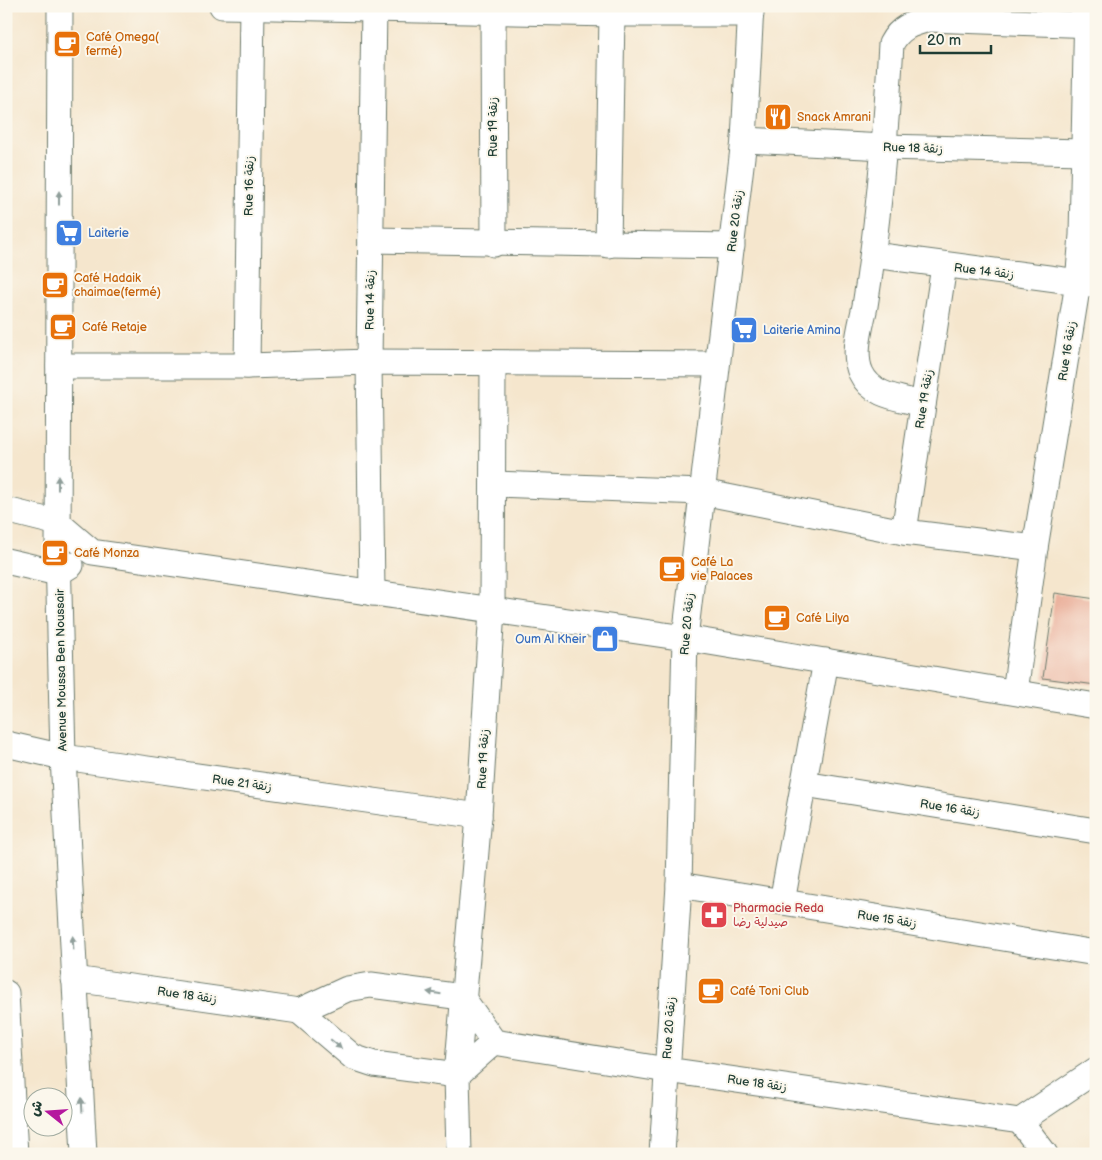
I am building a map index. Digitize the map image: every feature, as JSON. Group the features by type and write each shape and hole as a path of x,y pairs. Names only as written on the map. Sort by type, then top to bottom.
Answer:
{"street":[{"name":"Avenue Moussa Ben Noussair","path":"60,6 58,573 63,757 84,1154"},
{"path":"222,6 493,10 612,14 751,10"},
{"name":"Rue 16 زنقة","path":"247,366 252,7"},
{"name":"Rue 14 زنقة","path":"372,593 369,362 374,8"},
{"name":"Rue 19 زنقة","path":"493,10 494,244"},
{"name":"Rue 20 زنقة","path":"662,1154 679,885 684,638 744,140 751,10"},
{"path":"608,245 612,14"},
{"path":"923,404 879,393 868,385 857,362 873,255 885,147 891,44 897,33 907,24 929,19 1090,19"},
{"name":"Rue 16 زنقة","path":"1014,692 1035,548 1087,283 1083,152 1090,19"},
{"name":"Rue 18 زنقة","path":"744,140 885,147 1083,152"},
{"path":"371,240 494,244 732,246"},
{"name":"Rue 14 زنقة","path":"873,255 944,266 1087,283"},
{"name":"Rue 19 زنقة","path":"904,532 944,266"},
{"path":"59,366 247,366 369,362 716,364"},
{"name":"Rue 19 زنقة","path":"459,1154 457,1075 462,997 479,816 492,610 493,363"},
{"path":"493,484 702,492 904,532 1035,548"},
{"path":"6,510 58,523 92,552 684,638 1096,706"},
{"path":"6,561 58,573 92,552"},
{"path":"782,902 826,661"},
{"name":"Rue 21 زنقة","path":"6,744 63,757 479,816"},
{"name":"Rue 16 زنقة","path":"804,784 1096,831"},
{"name":"Rue 15 زنقة","path":"679,885 1096,953"},
{"name":"Rue 18 زنقة","path":"74,979 299,1011"},
{"path":"371,986 462,997 494,1042 457,1075 374,1064 353,1057 299,1011 347,989 371,986"},
{"path":"6,993 15,1154"},
{"name":"Rue 18 زنقة","path":"494,1042 667,1070 1020,1121"},
{"path":"1045,1154 1020,1121 1096,1070"}],"building":[{"path":"1055,593 1096,599 1096,685 1043,678"}],"place":[{"name":"Café Omega( fermé)","path":"67,44"},
{"name":"Snack Amrani","path":"778,117"},
{"name":"Laiterie","path":"69,233"},
{"name":"Café Hadaik chaimae(fermé)","path":"55,285"},
{"name":"Café Retaje","path":"63,327"},
{"name":"Laiterie Amina","path":"744,330"},
{"name":"Café Monza","path":"55,553"},
{"name":"Café La vie Palaces","path":"672,569"},
{"name":"Café Lilya","path":"777,618"},
{"name":"Oum Al Kheir","path":"605,639"},
{"name":"Pharmacie Reda صيدلية رضا","path":"714,915"},
{"name":"Café Toni Club","path":"711,991"}]}
